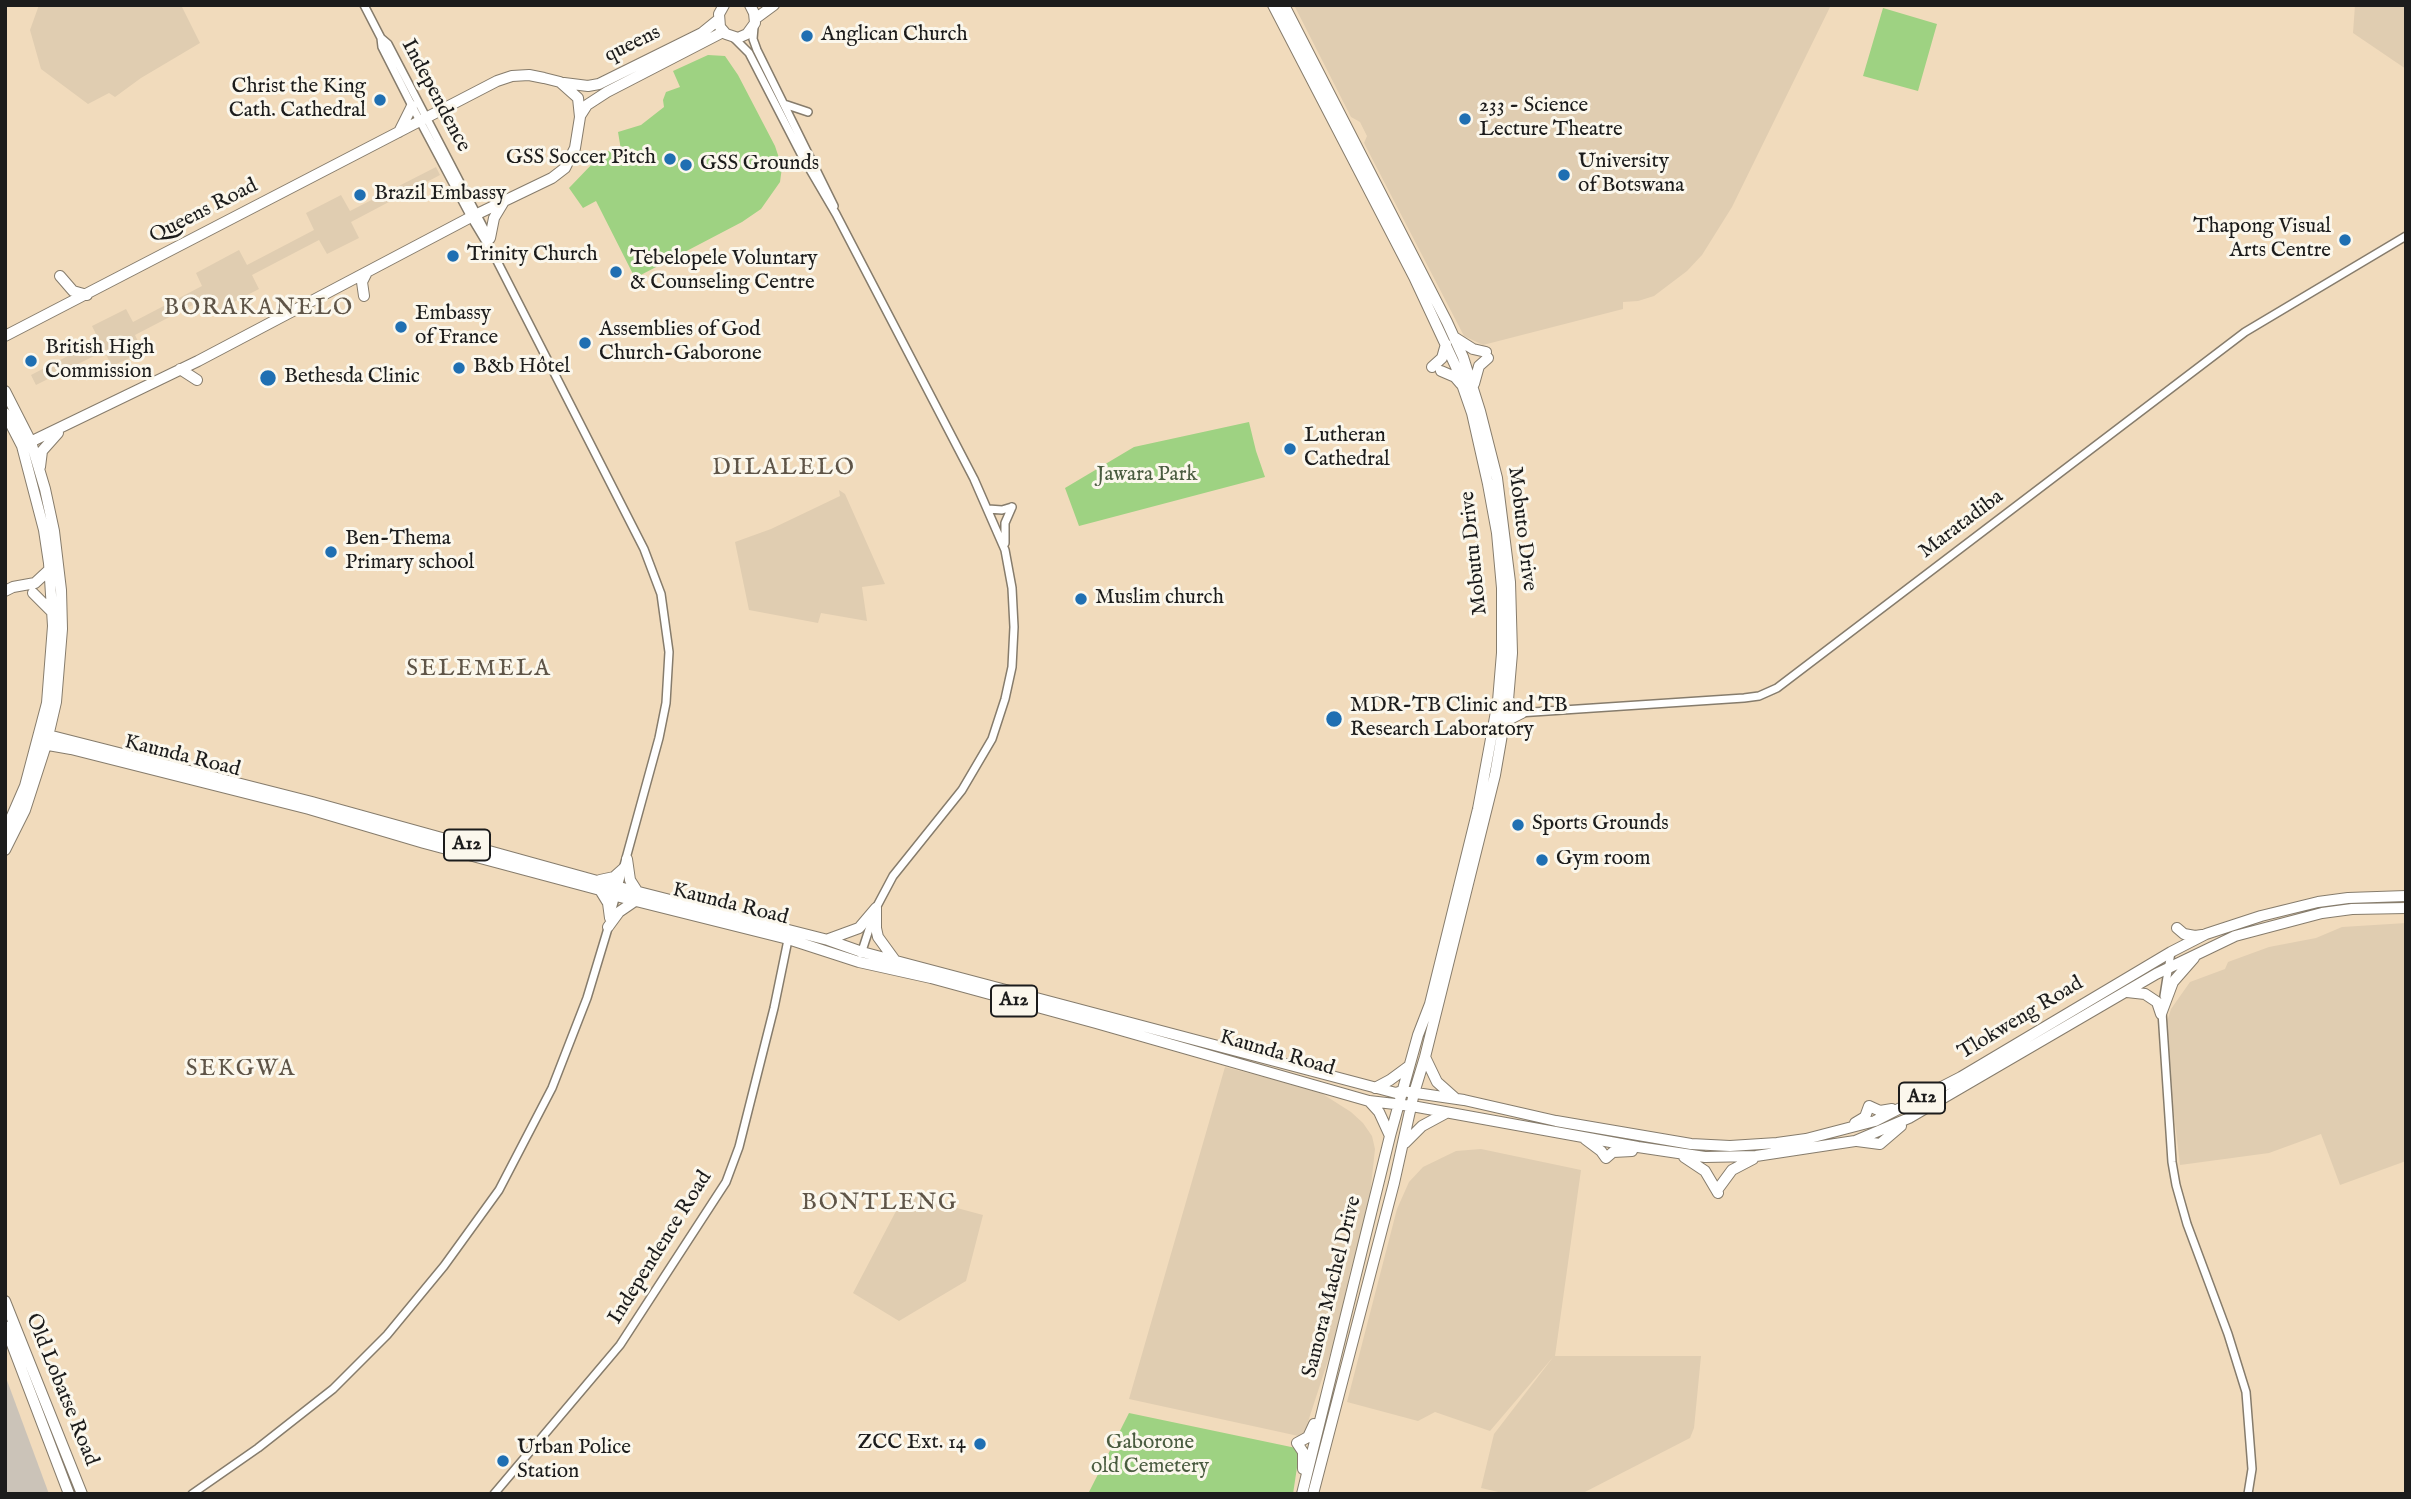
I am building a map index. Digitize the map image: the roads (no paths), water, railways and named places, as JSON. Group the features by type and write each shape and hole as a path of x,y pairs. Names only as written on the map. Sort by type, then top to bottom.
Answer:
{"main road":[{"path":"750,5 755,23"},
{"name":"queens","path":"580,117 587,105 607,92 728,34 747,34 774,5"},
{"name":"Mobutu Drive","path":"1273,5 1344,131 1450,341 1468,388 1497,533 1502,589 1502,713 1442,958 1402,1091"},
{"path":"1284,5 1344,131"},
{"path":"720,10 728,34"},
{"name":"queens","path":"424,120 497,81 512,76 529,75 588,86 598,84 702,33 720,10"},
{"path":"27,444 544,183 565,168 575,148 580,117 578,98 560,82"},
{"path":"399,133 412,106"},
{"name":"Queens Road","path":"5,336 424,120"},
{"path":"490,238 494,218 503,202"},
{"path":"346,283 364,296 362,282 367,272"},
{"path":"61,309 65,294 60,276 74,291 87,295"},
{"path":"1450,341 1487,355 1468,388 1455,377 1436,369 1450,341"},
{"path":"180,369 197,380 198,360"},
{"name":"Mobuto Drive","path":"1414,1093 1483,825 1505,726 1502,713 1508,699 1511,641 1506,531 1497,478 1468,388"},
{"path":"5,391 40,471 54,531 61,590 62,629 56,702 57,729 69,744 41,760"},
{"path":"5,413 27,444 44,530 53,612 41,760 25,810 5,850"},
{"path":"40,471 46,444 64,427"},
{"path":"5,591 35,583 49,570"},
{"path":"33,593 53,612"},
{"path":"1508,699 1514,708 1522,713"},
{"path":"5,832 56,702"},
{"path":"1505,726 1510,719 1522,713"},
{"name":"Kaunda Road","path":"43,739 312,802 618,892 789,935 1368,1101 1412,1106"},
{"path":"609,923 608,903 600,885 614,877 625,864"},
{"path":"609,923 636,896 625,864"},
{"name":"Tlokweng Road","path":"1402,1091 1464,1100 1556,1121 1691,1144 1730,1146 1777,1143 1875,1121 1961,1077 2206,934 2318,902 2348,898 2406,897"},
{"path":"828,940 859,928 876,908"},
{"path":"876,908 878,937 894,959"},
{"name":"Tlokweng Road","path":"1412,1106 1638,1147 1721,1158 1756,1156 1855,1141 1909,1118 2168,967 2245,932 2322,913 2352,909 2406,908"},
{"path":"2177,928 2192,936 2206,934"},
{"name":"Kaunda Road","path":"789,935 828,940 861,957 894,959 1244,1054 1395,1093 1402,1091"},
{"path":"2161,1014 2176,976 2201,952"},
{"path":"2125,992 2145,994 2157,1002 2161,1014"},
{"path":"1425,1057 1441,1087 1456,1099 1464,1100"},
{"path":"1375,1088 1409,1066"},
{"name":"Samora Machel Drive","path":"1303,1490 1402,1091"},
{"path":"1412,1106 1414,1093"},
{"path":"1368,1101 1377,1109 1390,1136"},
{"path":"1838,1131 1862,1119 1869,1106 1884,1111 1909,1104"},
{"name":"Samora Machel Drive","path":"1313,1494 1412,1106"},
{"path":"1403,1145 1422,1126 1446,1113"},
{"path":"1583,1137 1606,1158 1613,1152 1636,1150 1638,1147"},
{"path":"1680,1154 1705,1171 1718,1191 1732,1170 1756,1156"},
{"name":"Old Lobatse Road","path":"5,1301 82,1494"},
{"name":"Old Lobatse Road","path":"5,1326 69,1494"},
{"path":"1303,1490 1304,1457 1297,1443 1308,1437 1323,1408"}],"street":[{"path":"364,5 382,38"},
{"path":"755,23 754,44 834,204 836,214"},
{"path":"728,34 749,53 802,156 836,214 988,509 1005,550"},
{"name":"Independence","path":"382,38 382,47 412,106 424,120"},
{"name":"Independence","path":"382,38 388,44 474,216 490,238 495,257"},
{"path":"784,104 808,113"},
{"path":"185,1494 196,1491 258,1448 333,1389 387,1335 444,1266 499,1190 552,1088 587,998 659,738 667,695 670,652 663,603 644,549 474,216"},
{"name":"Maratadiba","path":"1502,713 1744,698 1759,696 1777,688 2245,332 2406,236"},
{"path":"861,957 876,908 893,876 962,790 992,739 1005,699 1013,655 1014,603 1005,550 1005,523 1012,507 1002,510 988,509"},
{"name":"Independence Road","path":"494,1494 620,1345 726,1182 742,1135 789,935"},
{"path":"2171,952 2161,1014 2172,1162 2187,1224 2246,1392 2252,1469 2248,1494"}],"place":[{"name":"Anglican Church","path":"807,36"},
{"name":"Christ the King Cath. Cathedral","path":"380,100"},
{"name":"233 - Science Lecture Theatre","path":"1465,119"},
{"name":"GSS Soccer Pitch","path":"670,159"},
{"name":"GSS Grounds","path":"686,165"},
{"name":"University of Botswana","path":"1564,175"},
{"name":"Brazil Embassy","path":"360,195"},
{"name":"Thapong Visual Arts Centre","path":"2345,240"},
{"name":"Trinity Church","path":"453,256"},
{"name":"Tebelopele Voluntary & Counseling Centre","path":"616,272"},
{"name":"Embassy of France","path":"401,327"},
{"name":"Assemblies of God Church-Gaborone","path":"585,343"},
{"name":"British High Commission","path":"31,361"},
{"name":"B&b Hôtel","path":"459,368"},
{"name":"Bethesda Clinic","path":"268,378"},
{"name":"Lutheran Cathedral","path":"1290,449"},
{"name":"Ben-Thema Primary school","path":"331,552"},
{"name":"Muslim church","path":"1081,599"},
{"name":"MDR-TB Clinic and TB Research Laboratory","path":"1334,719"},
{"name":"Sports Grounds","path":"1518,825"},
{"name":"Gym room","path":"1542,860"},
{"name":"ZCC Ext. 14","path":"980,1444"},
{"name":"Urban Police Station","path":"503,1461"}],"district":[{"name":"BORAKANELO","path":"259,309"},
{"name":"DILALELO","path":"784,469"},
{"name":"SELEMELA","path":"479,670"},
{"name":"SEKGWA","path":"241,1070"},
{"name":"BONTLENG","path":"880,1204"}],"park label":[{"name":"Jawara Park","path":"1147,476"},
{"name":"Gaborone old Cemetery","path":"1150,1456"}]}
